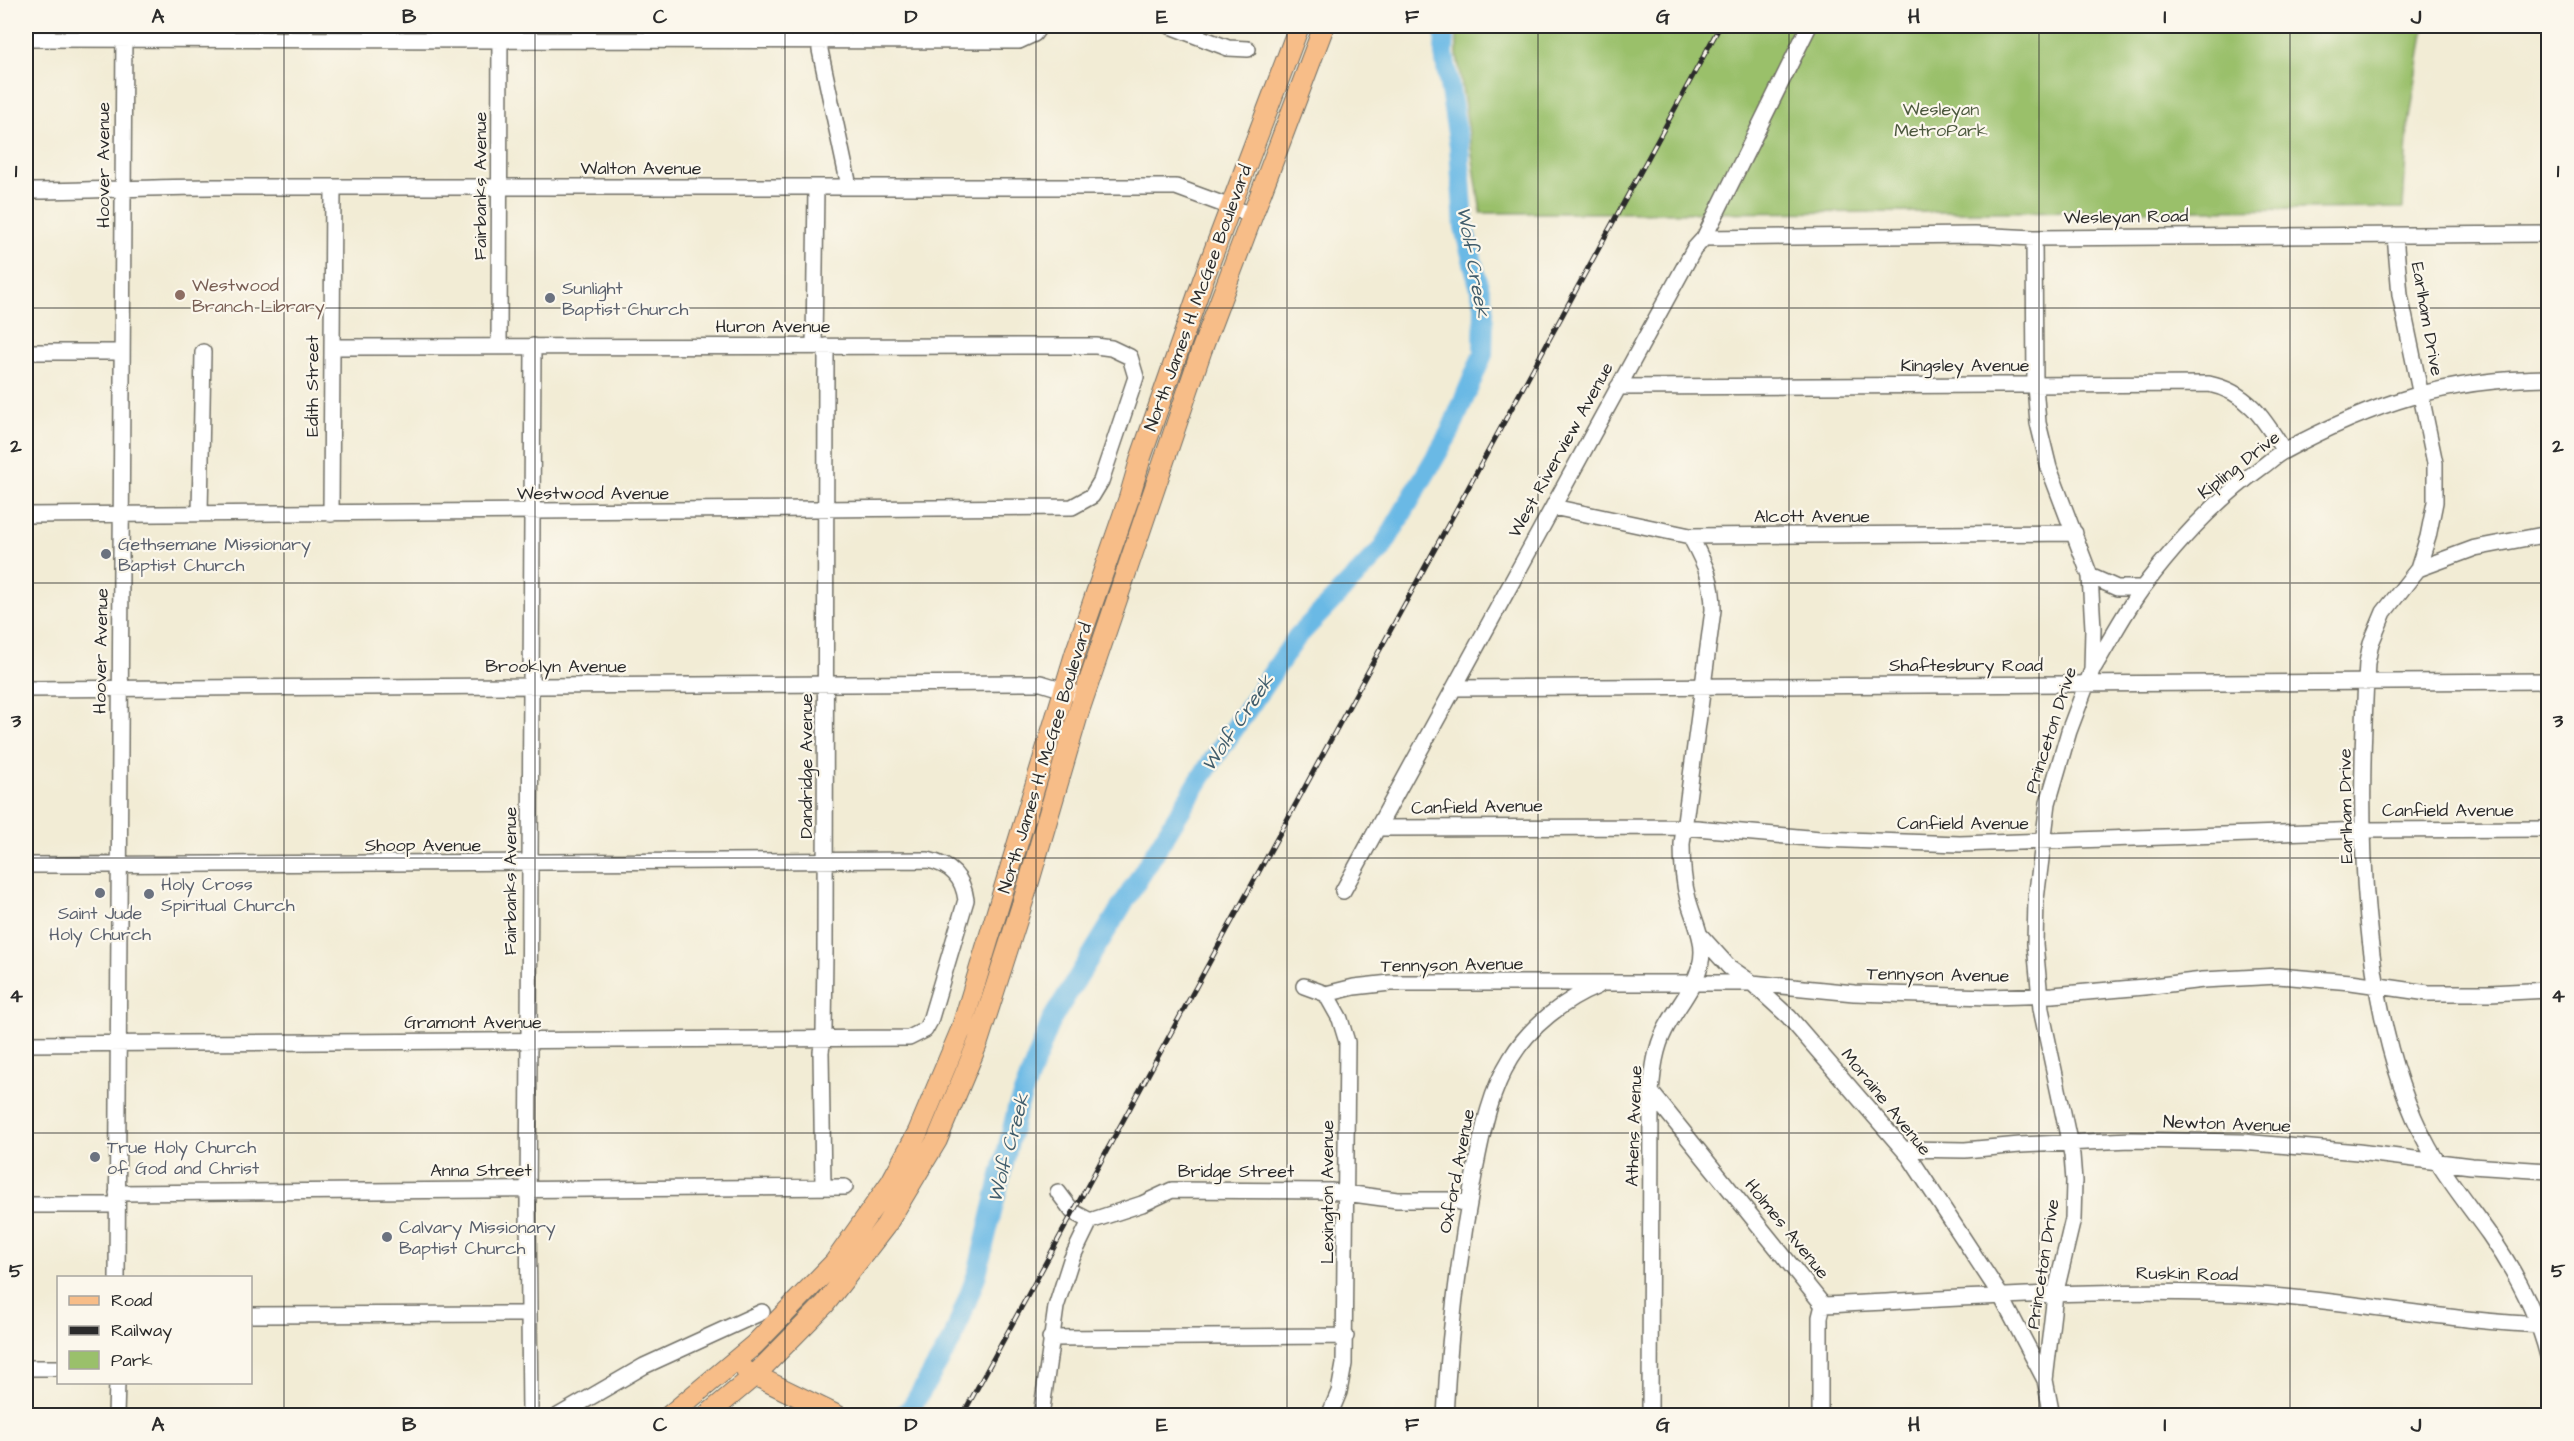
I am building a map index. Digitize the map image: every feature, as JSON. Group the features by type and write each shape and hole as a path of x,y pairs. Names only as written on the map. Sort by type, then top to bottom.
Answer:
{"main road":[{"name":"North James H. McGee Boulevard","path":"669,1416 732,1364 834,1263 865,1221 913,1143 961,1030 984,948 998,914 1023,823 1088,615 1141,457 1299,26"},
{"name":"North James H. McGee Boulevard","path":"706,1416 754,1376 818,1312 886,1225 938,1140 978,1042 1084,696 1202,349 1324,26"},
{"path":"732,1364 838,1416"}],"street":[{"path":"26,39 124,32 820,32 1019,41 1034,34 1040,26"},
{"path":"1170,26 1228,48 1248,49"},
{"name":"West Riverview Avenue","path":"1343,891 1694,249 1704,238 1809,26"},
{"name":"Hoover Avenue","path":"117,1276 124,32"},
{"path":"820,32 849,186"},
{"name":"Fairbanks Avenue","path":"499,346 500,33"},
{"name":"Walton Avenue","path":"26,191 333,187 1176,187 1252,215"},
{"name":"Edith Street","path":"331,514 333,187"},
{"name":"Dandridge Avenue","path":"816,187 826,510 823,1187"},
{"name":"Wesleyan Road","path":"1704,238 2548,234"},
{"name":"Earlham Drive","path":"2395,235 2400,295 2430,434 2436,479 2432,518 2418,569 2392,600 2378,624 2371,643 2366,682 2364,830 2367,892 2378,986 2386,1033 2395,1067 2410,1107 2439,1162 2510,1266 2543,1325 2548,1356"},
{"name":"Princeton Drive","path":"2034,238 2035,385 2044,450 2090,576 2093,613 2090,677 2057,766 2042,842 2036,899 2035,944 2040,995 2069,1142 2074,1181 2073,1219 2055,1295 2045,1380 2052,1416"},
{"name":"Huron Avenue","path":"332,346 1111,348 1130,357 1136,377 1117,435"},
{"name":"Fairbanks Avenue","path":"530,1416 528,1314 533,346"},
{"path":"26,352 122,352"},
{"path":"200,513 203,352"},
{"name":"Kipling Drive","path":"2090,677 2142,588 2201,519 2225,497 2284,451 2361,413 2420,394 2467,383 2548,378"},
{"name":"Kingsley Avenue","path":"1618,387 2199,384 2233,391 2255,407 2284,451"},
{"name":"Westwood Avenue","path":"26,515 532,513 1072,507 1092,496 1098,488 1117,435"},
{"name":"Alcott Avenue","path":"1553,507 1690,536 2075,533"},
{"path":"2418,569 2475,548 2548,534"},
{"name":"Athens Avenue","path":"1650,1416 1651,1092 1658,1046 1700,965 1701,936 1687,898 1682,844 1713,593 1709,572 1690,536"},
{"path":"2090,576 2117,588 2142,588"},
{"name":"Shaftesbury Road","path":"1455,688 1703,686 2090,677 2366,682 2548,681"},
{"name":"Brooklyn Avenue","path":"26,689 1041,683 1084,696"},
{"name":"Canfield Avenue","path":"1377,828 1685,827 1885,842 2042,842 2364,830 2548,829"},
{"name":"Shoop Avenue","path":"26,865 928,860 945,865 959,878 965,891 965,909 930,1021 920,1034"},
{"name":"Moraine Avenue","path":"1701,936 1729,967 1752,983 1804,1034 1903,1149 2001,1296 2045,1380"},
{"name":"Tennyson Avenue","path":"1326,994 1354,987 1390,983 1752,983 1854,993 1934,996 2040,995 2248,976 2307,977 2445,993 2548,990"},
{"name":"Oxford Avenue","path":"1445,1416 1452,1320 1468,1204 1491,1100 1512,1056 1532,1031 1576,995 1603,983"},
{"path":"1304,986 1326,994"},
{"name":"Lexington Avenue","path":"1326,994 1340,1019 1347,1042 1346,1336 1343,1373 1329,1416"},
{"name":"Gramont Avenue","path":"26,1044 823,1039 909,1038 920,1034"},
{"name":"Holmes Avenue","path":"1651,1092 1824,1305 1820,1317 1820,1416"},
{"name":"Newton Avenue","path":"1903,1149 1965,1150 2131,1140 2242,1142 2548,1171"},
{"name":"Anna Street","path":"26,1205 117,1199 529,1190 845,1187"},
{"name":"Bridge Street","path":"1090,1221 1143,1204 1172,1190 1331,1191 1396,1200 1452,1200 1468,1204"},
{"path":"1041,1416 1047,1385 1050,1338 1063,1282 1090,1221 1072,1212 1058,1192"},
{"name":"Ruskin Road","path":"1824,1305 2001,1296 2179,1292 2260,1295 2335,1302 2460,1319 2543,1325"},
{"path":"558,1416 644,1366 762,1312"},
{"path":"252,1316 528,1314"},
{"path":"1050,1338 1346,1336"},
{"path":"26,1368 57,1368"},
{"path":"117,1384 117,1416"}],"green space":[{"name":"Wesleyan MetroPark","path":"1457,26 2424,26 2407,138 2403,208 1481,213 1457,54"}],"waterway":[{"name":"Wolf Creek","path":"900,1416 910,1410 953,1338 977,1274 1017,1109 1052,1019 1202,776 1297,637 1381,550 1450,432 1483,354 1484,305 1464,228 1459,145 1444,54 1445,26"}],"railway":[{"path":"962,1416 1720,26"}],"place":[{"name":"Westwood Branch Library","path":"180,295"},
{"name":"Sunlight Baptist Church","path":"550,298"},
{"name":"Gethsemane Missionary Baptist Church","path":"106,554"},
{"name":"Saint Jude Holy Church","path":"100,893"},
{"name":"Holy Cross Spiritual Church","path":"149,894"},
{"name":"True Holy Church of God and Christ","path":"95,1157"},
{"name":"Calvary Missionary Baptist Church","path":"387,1237"}]}
